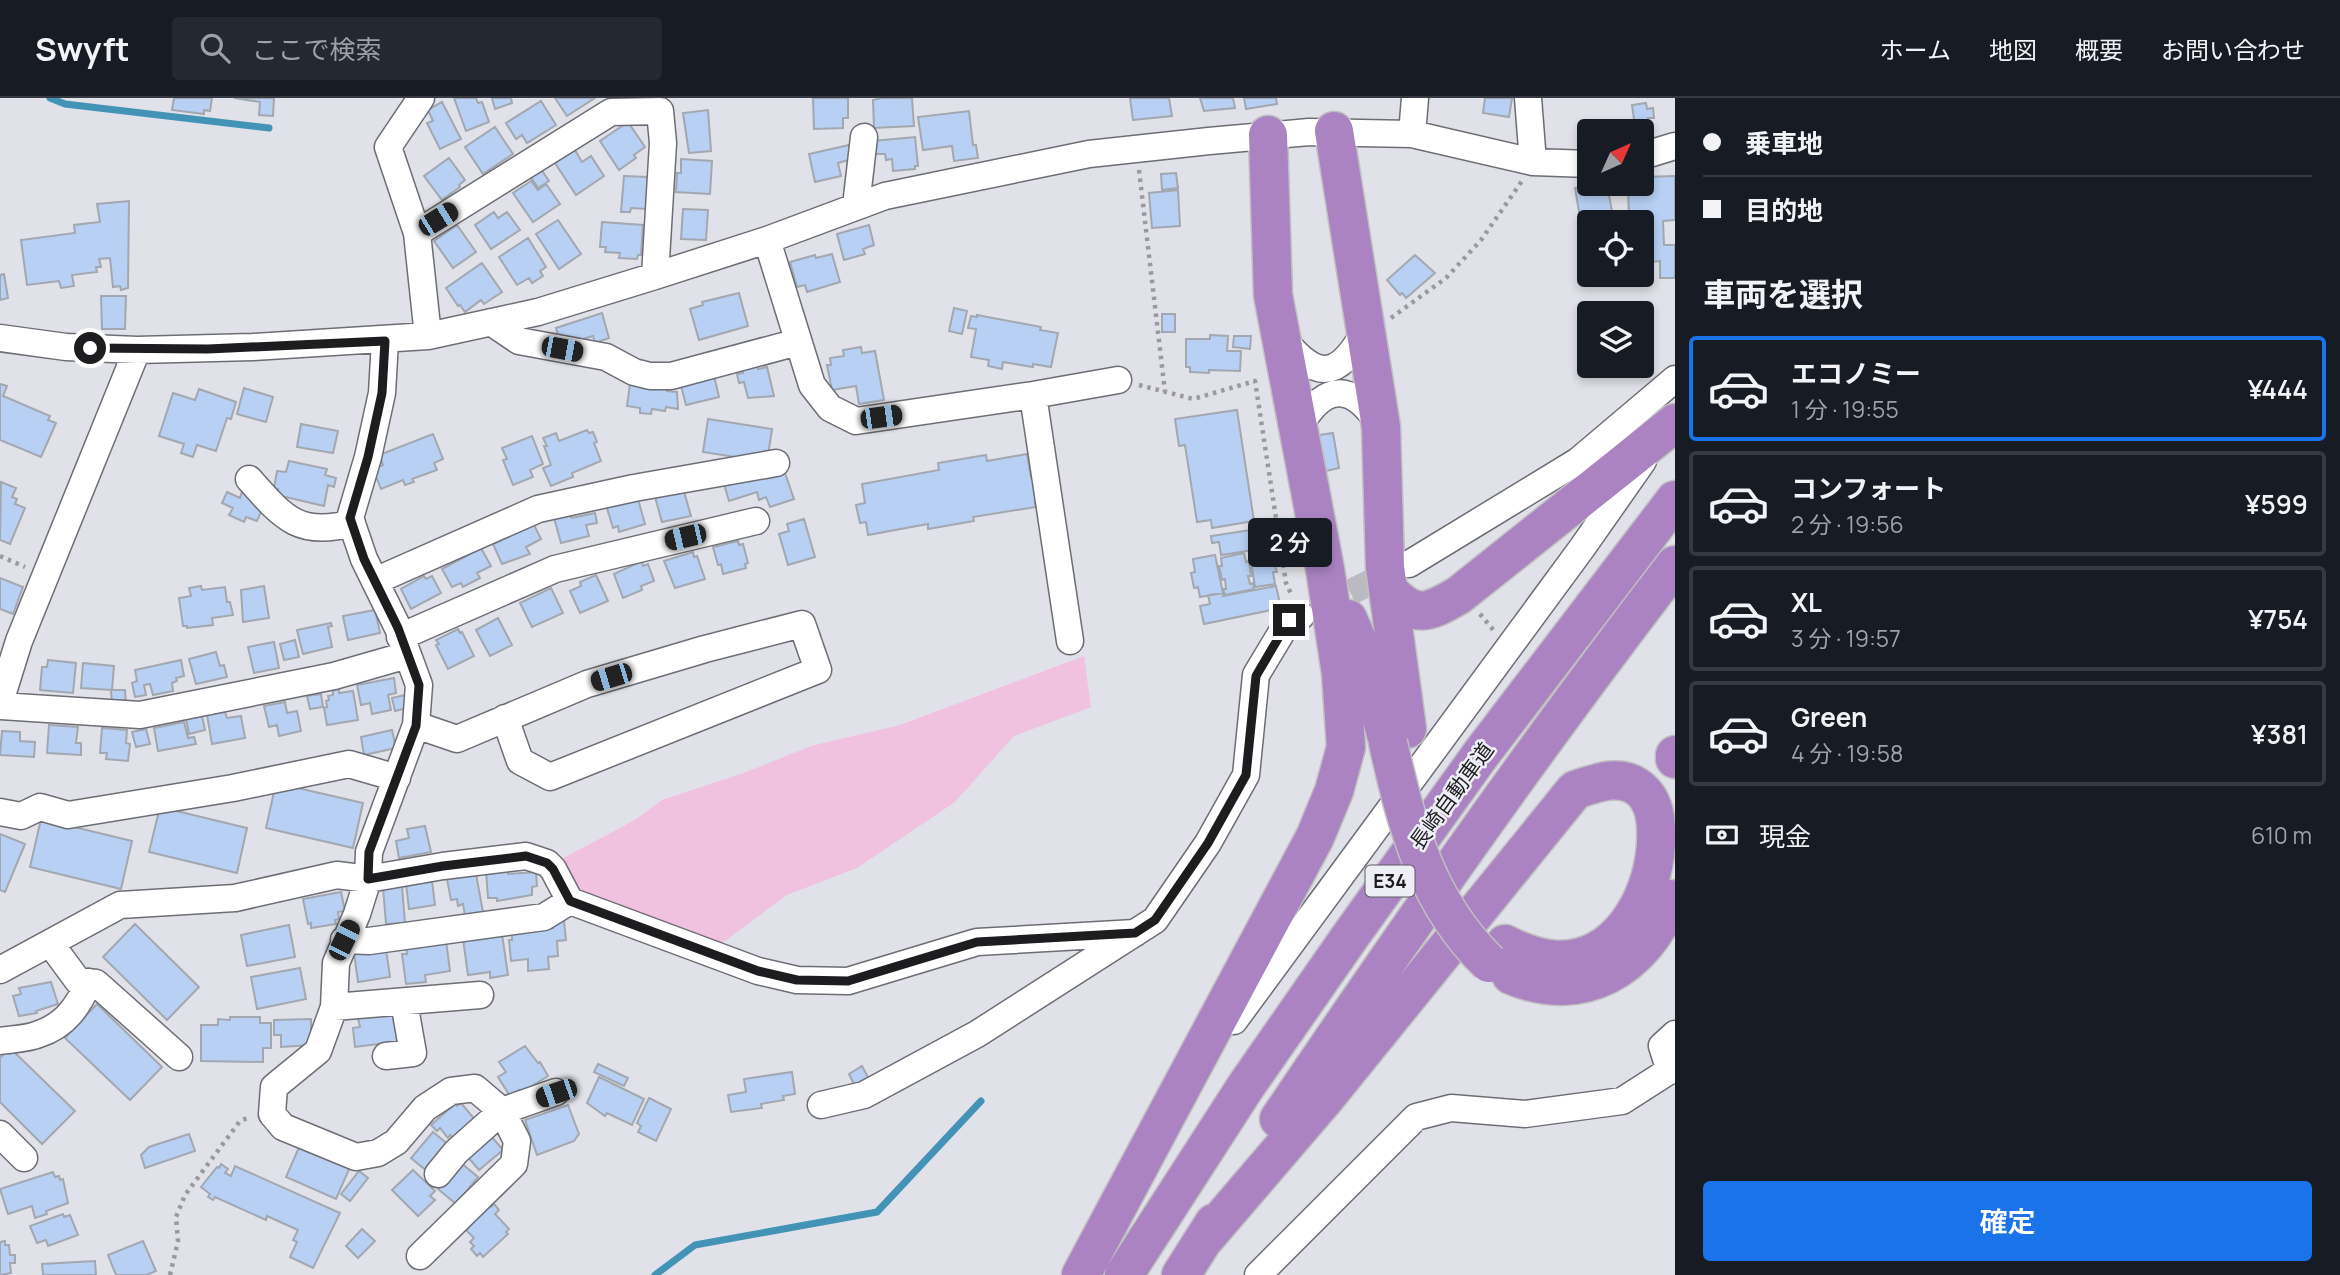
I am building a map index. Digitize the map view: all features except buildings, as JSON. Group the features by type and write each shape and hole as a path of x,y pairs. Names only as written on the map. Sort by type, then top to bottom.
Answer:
{"highway":[{"path":"1334,131 1377,325 1381,427 1403,606 1418,612 1437,608 1459,595 1667,431"},
{"path":"1081,1275 1315,837 1334,791 1346,747 1341,673 1325,569 1273,295 1268,135"},
{"name":"長崎自動車道","path":"1124,1275 1246,1087 1349,938 1481,754 1675,500"},
{"name":"長崎自動車道","path":"1181,1275 1278,1120 1358,1002 1510,785 1675,565"},
{"path":"1325,569 1398,736 1444,860 1464,900 1488,928 1497,953 1513,977 1537,984 1565,986 1595,982 1621,968 1639,953 1656,932 1675,887"},
{"path":"1398,577 1398,736"},
{"path":"1201,1243 1322,1101 1575,790 1602,781 1635,785 1653,808 1657,825 1651,880 1643,902 1630,923 1601,948 1579,957 1552,960 1497,953"}],"street":[{"path":"421,98 388,147 417,233 428,337"},
{"path":"1412,134 1415,98"},
{"path":"1528,98 1533,162"},
{"path":"417,233 611,112 660,111 663,143 655,276"},
{"path":"0,338 66,347 136,350 428,337 538,312 655,276 767,240 885,196 1089,154 1268,135 1334,131 1412,134 1533,162 1577,164"},
{"path":"856,206 864,138"},
{"path":"1654,152 1675,146"},
{"path":"767,240 812,385 830,408 856,421 1033,396 1118,380"},
{"path":"491,322 519,341 606,357 634,372 650,376 671,376 799,342"},
{"path":"1281,336 1296,355 1307,363 1317,368 1329,369 1339,366 1348,358 1377,325"},
{"path":"385,341 382,393 368,457 350,518 419,685 416,726 369,852 368,879 357,914 336,963 334,1007 318,1051 274,1087 272,1114 283,1127 356,1157 378,1153 396,1142 425,1108 451,1091 475,1088 502,1111 517,1141 514,1164 419,1256"},
{"path":"136,350 10,637 0,704 140,715 334,676 404,646 555,569 755,521"},
{"path":"1398,577 1578,461 1675,379"},
{"path":"1299,428 1308,412 1318,402 1328,395 1342,392 1366,404 1381,427"},
{"path":"1033,396 1070,641"},
{"path":"1158,1128 1274,964 1667,431"},
{"path":"375,581 538,509 634,488 776,463"},
{"path":"249,479 288,519 307,527 331,528 352,523"},
{"path":"821,1105 864,1095 977,1034 1155,920 1208,843 1246,775 1256,676 1289,620 1301,616"},
{"path":"416,726 457,739 505,718 587,684 802,624 818,670 550,777 520,761 505,718"},
{"path":"0,812 21,816 40,807 68,815 233,788 349,764 397,778"},
{"path":"0,970 120,905 235,898 337,875 368,879 526,856 547,863 553,869 570,901 758,971 797,980 848,981 977,942 1135,933"},
{"path":"344,940 369,941 544,917 570,901"},
{"path":"50,943 79,981 96,983 179,1057"},
{"path":"0,1041 39,1034 65,1019 79,1005 89,982"},
{"path":"334,1007 480,995"},
{"path":"386,1056 413,1053 404,1002"},
{"path":"1258,1275 1416,1117 1451,1108 1525,1114 1622,1101 1672,1069 1662,1046 1675,1034"},
{"path":"438,1174 456,1152 502,1111 556,1093"},
{"path":"0,1135 24,1158"}],"path":[{"path":"1136,149 1165,392"},
{"path":"1377,325 1446,278 1481,240 1517,190 1533,162"},
{"path":"1118,380 1193,399 1255,382 1286,583 1301,616"},
{"path":"1472,606 1495,632"},
{"path":"170,1275 178,1241 176,1217 185,1195 240,1121 272,1105"}],"shaded area":[{"path":"1084,656 1091,707 1014,736 955,802 857,868 787,895 717,947 586,907 556,862 635,820 662,800 744,773 811,746 900,725"}],"waterway":[{"path":"50,98 65,104 269,128"},
{"path":"655,1275 695,1245 877,1212 981,1101"}],"tunnel":[{"path":"1315,609 1401,568"}],"route":[{"path":"90,348 208,349 385,341 382,393 368,457 350,518 364,559 398,628 419,685 416,726 369,852 368,879 443,866 526,856 537,858 553,869 570,901 758,971 797,980 848,981 977,942 1135,933 1155,920 1208,843 1246,775 1256,676 1289,620"}]}
